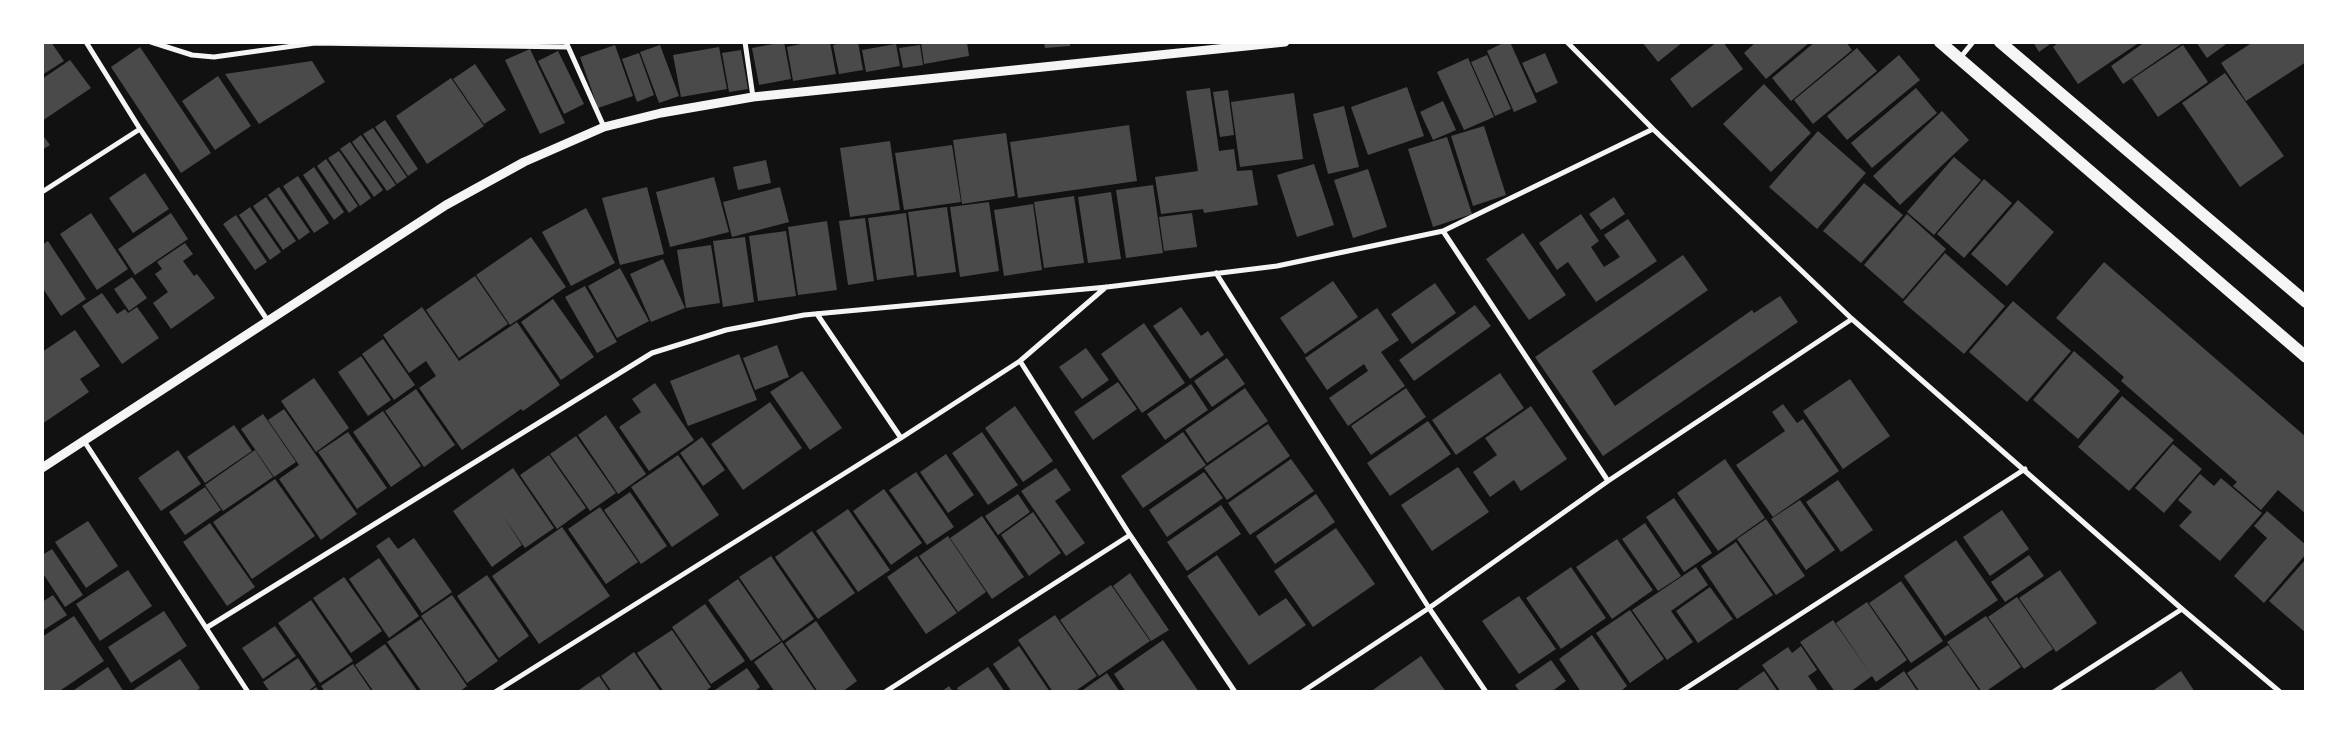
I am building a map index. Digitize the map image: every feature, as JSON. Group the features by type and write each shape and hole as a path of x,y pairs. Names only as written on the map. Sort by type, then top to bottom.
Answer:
{"main road":[{"path":"1940,42 1958,60 2306,357"},
{"path":"2000,42 2306,302"}],"street":[{"path":"86,42 140,129 268,321"},
{"path":"151,42 192,56 214,57 315,43 567,45 604,127"},
{"path":"745,42 753,97"},
{"path":"42,468 446,205 524,162 604,127 661,113 753,97 1262,47 1285,42"},
{"path":"1566,42 1652,129 1852,319 2025,469 2182,609 2280,692"},
{"path":"1958,60 1973,42"},
{"path":"42,192 140,129"},
{"path":"206,628 652,353 726,330 817,314 1107,287 1277,266 1443,232 1652,129"},
{"path":"1443,232 1608,481"},
{"path":"1216,273 1429,608 1486,692"},
{"path":"494,692 901,438 1020,361 1107,287"},
{"path":"817,314 901,438"},
{"path":"1302,692 1429,608 1608,481 1852,319"},
{"path":"1020,361 1130,535 1235,692"},
{"path":"84,441 248,692"},
{"path":"1680,692 2025,469"},
{"path":"885,692 1130,535"},
{"path":"2053,692 2182,609"}],"building":[{"path":"42,42 51,42 64,61 42,75"},
{"path":"784,42 791,79 759,85 752,48"},
{"path":"810,42 830,42 836,74 793,81 787,47"},
{"path":"845,42 858,42 863,70 839,74 833,45"},
{"path":"921,42 967,42 969,56 924,64"},
{"path":"1044,42 1070,42 1070,46 1045,48"},
{"path":"1505,42 1510,42 1537,102 1514,112 1487,51"},
{"path":"1642,42 1683,42 1658,62"},
{"path":"1717,42 1723,42 1743,69 1692,108 1670,79"},
{"path":"1756,42 1810,42 1766,79 1744,53"},
{"path":"1815,42 1846,42 1852,50 1791,101 1772,78"},
{"path":"2033,42 2053,42 2039,52"},
{"path":"2059,42 2140,42 2078,84 2053,47"},
{"path":"2145,42 2184,42 2123,84 2111,66"},
{"path":"2196,42 2229,42 2207,58"},
{"path":"2253,42 2306,42 2306,62 2246,101 2221,63"},
{"path":"896,44 900,66 866,72 862,50"},
{"path":"615,45 633,96 598,108 580,57"},
{"path":"660,45 679,96 659,103 640,52"},
{"path":"920,45 923,65 903,68 899,48"},
{"path":"2183,45 2208,82 2158,117 2132,79"},
{"path":"140,47 211,153 181,173 111,67"},
{"path":"719,47 727,89 681,97 673,55"},
{"path":"1857,48 1877,71 1813,124 1794,100"},
{"path":"530,49 565,123 540,134 505,60"},
{"path":"741,50 748,89 729,92 722,53"},
{"path":"558,51 584,104 564,114 538,61"},
{"path":"639,53 654,95 637,102 622,59"},
{"path":"1545,53 1558,83 1536,93 1522,63"},
{"path":"1487,55 1511,109 1495,116 1471,62"},
{"path":"1899,55 1920,80 1847,140 1827,116"},
{"path":"1468,58 1494,117 1464,130 1437,72"},
{"path":"70,60 91,88 42,121 42,79"},
{"path":"312,61 325,82 259,124 225,74"},
{"path":"475,64 506,110 484,124 453,79"},
{"path":"2225,73 2284,156 2240,187 2182,103"},
{"path":"218,76 251,126 215,150 182,101"},
{"path":"451,78 484,126 427,164 396,116"},
{"path":"1764,84 1811,133 1771,172 1723,124"},
{"path":"1407,87 1424,136 1368,155 1351,107"},
{"path":"1210,88 1219,151 1234,149 1237,171 1252,170 1258,205 1204,213 1203,209 1161,214 1155,177 1198,171 1186,91"},
{"path":"1916,88 1937,113 1872,168 1851,143"},
{"path":"1228,90 1234,135 1220,137 1213,92"},
{"path":"1294,93 1303,159 1240,167 1231,102"},
{"path":"1443,101 1456,130 1433,140 1420,112"},
{"path":"1344,106 1359,167 1328,174 1313,114"},
{"path":"1942,111 1969,140 1900,205 1873,176"},
{"path":"385,120 418,169 408,176 375,127"},
{"path":"1129,125 1137,181 1018,198 1010,142"},
{"path":"1484,126 1506,195 1473,206 1451,136"},
{"path":"373,128 407,177 397,184 363,134"},
{"path":"1818,131 1866,173 1817,229 1769,187"},
{"path":"1006,133 1015,196 962,204 953,140"},
{"path":"42,134 50,145 42,150"},
{"path":"361,135 396,185 387,191 352,142"},
{"path":"1447,137 1472,214 1433,227 1408,149"},
{"path":"890,141 900,210 850,217 840,148"},
{"path":"350,142 383,190 374,197 340,149"},
{"path":"952,145 961,202 904,210 895,153"},
{"path":"339,151 371,198 360,206 328,158"},
{"path":"1954,157 1981,180 1934,235 1907,212"},
{"path":"326,159 358,206 349,213 317,166"},
{"path":"766,160 771,183 738,190 733,167"},
{"path":"1314,164 1334,225 1297,237 1277,175"},
{"path":"314,167 344,212 334,220 303,175"},
{"path":"1368,169 1387,227 1353,238 1334,180"},
{"path":"145,173 169,209 133,233 109,198"},
{"path":"298,176 329,223 314,233 283,186"},
{"path":"714,177 729,232 670,247 656,192"},
{"path":"1984,179 2012,203 1964,258 1937,234"},
{"path":"1864,183 1903,215 1861,263 1823,231"},
{"path":"1153,185 1163,253 1126,258 1116,190"},
{"path":"279,187 310,232 299,240 268,195"},
{"path":"647,187 664,254 620,265 602,198"},
{"path":"780,187 789,222 732,237 723,202"},
{"path":"1111,192 1121,259 1088,263 1078,197"},
{"path":"1074,196 1084,263 1044,268 1034,202"},
{"path":"266,197 296,241 283,250 253,206"},
{"path":"1614,197 1625,214 1601,230 1589,214"},
{"path":"2018,200 2054,232 2007,286 1971,254"},
{"path":"989,202 999,271 960,277 950,207"},
{"path":"1033,204 1042,270 1004,276 994,210"},
{"path":"250,207 281,252 270,260 239,215"},
{"path":"947,207 956,272 917,277 908,212"},
{"path":"586,208 615,263 571,286 542,232"},
{"path":"91,213 128,269 97,290 60,234"},
{"path":"171,213 188,239 135,275 118,249"},
{"path":"906,213 914,275 877,280 868,218"},
{"path":"1192,213 1197,247 1164,251 1159,217"},
{"path":"1581,214 1599,241 1591,247 1604,267 1620,257 1604,235 1628,219 1657,261 1596,302 1568,262 1557,270 1539,243"},
{"path":"1907,214 1946,249 1903,299 1864,265"},
{"path":"236,215 267,262 255,270 223,224"},
{"path":"865,218 874,281 848,285 839,221"},
{"path":"827,221 837,290 798,295 788,227"},
{"path":"786,231 796,296 758,301 749,236"},
{"path":"1523,233 1566,295 1529,320 1486,259"},
{"path":"531,237 566,287 510,325 476,275"},
{"path":"745,237 754,302 723,307 713,241"},
{"path":"48,241 86,299 61,316 42,287 42,245"},
{"path":"185,243 193,254 183,261 194,276 197,274 215,298 171,329 153,303 168,292 155,274 162,269 157,262"},
{"path":"711,245 720,303 686,308 677,250"},
{"path":"1945,253 2005,306 1964,354 1903,302"},
{"path":"1683,255 1708,290 1592,371 1615,406 1752,310 1754,313 1780,296 1798,322 1603,456 1535,357"},
{"path":"663,259 685,308 651,322 630,274"},
{"path":"2104,262 2306,437 2306,514 2278,490 2261,510 2233,486 2237,482 2121,381 2124,377 2056,318"},
{"path":"620,268 649,321 617,338 588,286"},
{"path":"475,276 508,324 459,358 426,310"},
{"path":"132,277 147,298 129,311 114,289"},
{"path":"1333,281 1358,317 1305,354 1280,318"},
{"path":"1435,283 1456,313 1412,344 1391,314"},
{"path":"585,286 617,342 597,353 565,297"},
{"path":"102,293 117,314 125,309 128,313 137,307 159,338 122,364 82,306"},
{"path":"553,299 594,357 561,380 521,322"},
{"path":"2013,301 2071,351 2027,402 1969,352"},
{"path":"1475,305 1491,326 1414,381 1399,360"},
{"path":"422,307 459,361 517,322 560,385 523,411 521,409 462,450 419,388 436,376 426,361 409,373 383,335"},
{"path":"1181,307 1201,336 1208,331 1224,355 1190,379 1153,326"},
{"path":"1377,308 1399,340 1381,352 1405,386 1348,426 1329,398 1368,371 1364,364 1327,390 1305,358"},
{"path":"1144,323 1185,383 1142,413 1101,354"},
{"path":"75,330 100,366 80,379 89,392 42,424 42,352"},
{"path":"383,339 415,385 394,400 362,354"},
{"path":"777,345 789,377 755,390 743,358"},
{"path":"1086,348 1109,380 1082,399 1059,367"},
{"path":"2074,351 2120,391 2078,439 2033,400"},
{"path":"739,354 757,400 688,426 670,381"},
{"path":"361,356 391,400 368,416 338,372"},
{"path":"1227,358 1245,384 1212,407 1194,381"},
{"path":"802,371 842,428 810,450 770,392"},
{"path":"1500,373 1524,408 1456,455 1432,420"},
{"path":"314,378 349,428 316,452 281,401"},
{"path":"1850,379 1890,436 1843,469 1803,411"},
{"path":"1118,382 1137,409 1093,440 1074,412"},
{"path":"655,383 694,440 649,471 619,427 641,412 632,399"},
{"path":"1191,384 1208,410 1165,440 1147,414"},
{"path":"1245,388 1268,421 1207,463 1185,430"},
{"path":"1406,388 1426,417 1371,455 1351,426"},
{"path":"416,389 455,445 424,467 385,411"},
{"path":"2122,396 2174,440 2129,491 2078,447"},
{"path":"770,402 802,448 743,490 711,444"},
{"path":"1783,404 1797,423 1803,419 1839,471 1773,517 1736,465 1785,431 1772,412"},
{"path":"1015,406 1053,461 1023,482 985,428"},
{"path":"1531,406 1567,459 1521,491 1514,480 1490,497 1473,472 1497,455 1485,438"},
{"path":"284,409 357,514 321,540 279,479 299,465 268,420"},
{"path":"383,411 421,466 391,487 353,432"},
{"path":"263,414 296,462 274,477 241,429"},
{"path":"606,415 646,474 618,494 578,435"},
{"path":"1428,421 1451,454 1390,496 1367,463"},
{"path":"1268,424 1290,456 1227,500 1204,468"},
{"path":"234,425 252,451 205,483 187,457"},
{"path":"348,432 387,488 357,509 318,452"},
{"path":"982,432 1018,485 988,505 952,453"},
{"path":"1183,432 1206,465 1143,508 1121,476"},
{"path":"576,436 616,493 590,511 550,454"},
{"path":"702,437 725,470 703,486 680,453"},
{"path":"2173,444 2202,469 2164,513 2135,488"},
{"path":"178,450 201,484 161,511 138,478"},
{"path":"255,450 273,477 223,511 205,485"},
{"path":"946,454 974,495 948,513 920,472"},
{"path":"549,455 586,508 557,529 520,475"},
{"path":"678,455 719,515 672,547 631,487"},
{"path":"1291,459 1314,491 1250,535 1228,503"},
{"path":"1725,459 1765,518 1718,551 1677,493"},
{"path":"1458,467 1489,512 1432,551 1401,505"},
{"path":"513,468 554,528 525,548 503,516 522,545 492,567 453,511"},
{"path":"1056,468 1071,490 1055,501 1085,543 1066,556 1021,491"},
{"path":"916,472 954,527 927,545 889,490"},
{"path":"1204,472 1223,498 1167,537 1149,510"},
{"path":"2200,474 2214,486 2221,478 2262,513 2220,561 2179,526 2192,512 2178,500"},
{"path":"275,479 315,536 252,579 213,522"},
{"path":"1838,480 1873,530 1841,552 1806,502"},
{"path":"205,487 221,510 185,535 169,512"},
{"path":"884,489 922,543 891,565 853,511"},
{"path":"630,492 667,546 641,564 604,510"},
{"path":"1018,494 1030,512 998,535 985,516"},
{"path":"1316,494 1335,522 1275,564 1256,536"},
{"path":"1674,498 1712,553 1684,572 1646,517"},
{"path":"1800,500 1835,550 1806,570 1771,519"},
{"path":"1221,505 1241,534 1187,571 1167,542"},
{"path":"600,507 638,562 606,584 568,529"},
{"path":"848,509 890,570 858,592 816,531"},
{"path":"2002,510 2029,549 1990,576 1963,537"},
{"path":"2267,511 2306,545 2306,554 2264,603 2234,576 2267,538 2254,526"},
{"path":"1033,512 1061,553 1029,576 1001,535"},
{"path":"982,516 1024,577 992,599 950,538"},
{"path":"1766,519 1805,576 1776,595 1737,539"},
{"path":"88,521 118,566 86,588 55,542"},
{"path":"210,523 255,587 227,606 183,542"},
{"path":"1645,523 1681,576 1658,591 1622,539"},
{"path":"562,527 610,596 539,644 492,576"},
{"path":"1336,528 1375,584 1313,627 1274,571"},
{"path":"812,531 855,593 818,619 775,557"},
{"path":"948,536 986,592 958,612 919,556"},
{"path":"389,537 398,549 414,538 452,592 422,613 376,546"},
{"path":"1617,539 1653,590 1612,619 1576,567"},
{"path":"1956,540 1998,600 1945,636 1904,576"},
{"path":"1736,542 1773,595 1737,619 1701,566"},
{"path":"52,549 83,595 65,607 42,572 42,555"},
{"path":"1217,555 1259,616 1286,598 1306,625 1249,665 1187,576"},
{"path":"2029,555 2044,576 2005,602 1991,582"},
{"path":"771,556 814,619 783,641 739,577"},
{"path":"917,556 957,613 926,634 887,577"},
{"path":"379,558 419,616 389,638 349,579"},
{"path":"2306,559 2306,633 2269,601"},
{"path":"1571,567 1606,618 1561,649 1526,598"},
{"path":"1696,567 1708,585 1671,611 1693,642 1667,660 1632,610"},
{"path":"128,570 152,606 100,641 76,604"},
{"path":"2060,570 2097,623 2056,652 2019,598"},
{"path":"1130,573 1169,630 1151,641 1113,586"},
{"path":"487,575 529,636 499,658 457,596"},
{"path":"344,577 382,631 351,653 313,598"},
{"path":"738,579 781,641 751,661 708,600"},
{"path":"1901,581 1943,641 1911,663 1869,603"},
{"path":"1111,585 1150,641 1099,676 1060,620"},
{"path":"1710,587 1733,619 1698,643 1676,611"},
{"path":"53,595 67,615 42,631 42,602"},
{"path":"452,595 498,661 467,683 421,616"},
{"path":"1519,596 1556,649 1519,674 1482,621"},
{"path":"2017,597 2053,649 2024,669 1988,617"},
{"path":"311,600 353,661 320,683 278,623"},
{"path":"1867,602 1907,660 1876,682 1836,623"},
{"path":"705,604 745,661 711,684 672,627"},
{"path":"1630,610 1664,659 1630,683 1596,633"},
{"path":"164,611 187,646 131,683 108,647"},
{"path":"1055,615 1097,676 1074,692 1053,692 1018,640"},
{"path":"74,616 104,661 58,692 45,692 42,688 42,637"},
{"path":"1986,616 2021,667 1985,692 1982,692 1947,642"},
{"path":"421,619 467,686 459,692 422,692 387,642"},
{"path":"1833,620 1872,676 1850,692 1835,692 1800,642"},
{"path":"816,621 857,681 842,692 818,692 785,643"},
{"path":"275,626 296,656 263,679 242,648"},
{"path":"672,630 711,687 704,692 664,692 637,653"},
{"path":"1592,635 1627,686 1620,692 1581,692 1559,659"},
{"path":"1163,640 1199,692 1126,692 1114,674"},
{"path":"782,642 816,692 775,692 754,662"},
{"path":"385,644 418,692 374,692 355,665"},
{"path":"1948,645 1980,692 1920,692 1907,673"},
{"path":"1019,646 1050,692 1012,692 993,664"},
{"path":"1801,646 1817,670 1808,676 1819,692 1781,692 1762,665 1788,647 1792,653"},
{"path":"634,652 661,692 612,692 601,676"},
{"path":"1421,656 1446,692 1370,692"},
{"path":"298,658 316,685 307,692 270,692 263,682"},
{"path":"180,659 200,688 195,692 130,692"},
{"path":"1551,660 1566,681 1551,692 1520,692 1515,685"},
{"path":"353,664 372,692 325,692 321,686"},
{"path":"108,667 124,692 71,692"},
{"path":"988,667 1005,692 959,692 957,688"},
{"path":"747,668 760,687 754,692 712,692"},
{"path":"1764,671 1778,692 1739,692 1738,689"},
{"path":"1904,671 1918,692 1875,692"},
{"path":"2181,671 2195,692 2151,692"},
{"path":"1107,673 1120,692 1080,692"},
{"path":"599,676 610,692 576,692"},
{"path":"949,686 953,692 941,692"},
{"path":"316,687 320,692 309,692"}]}
